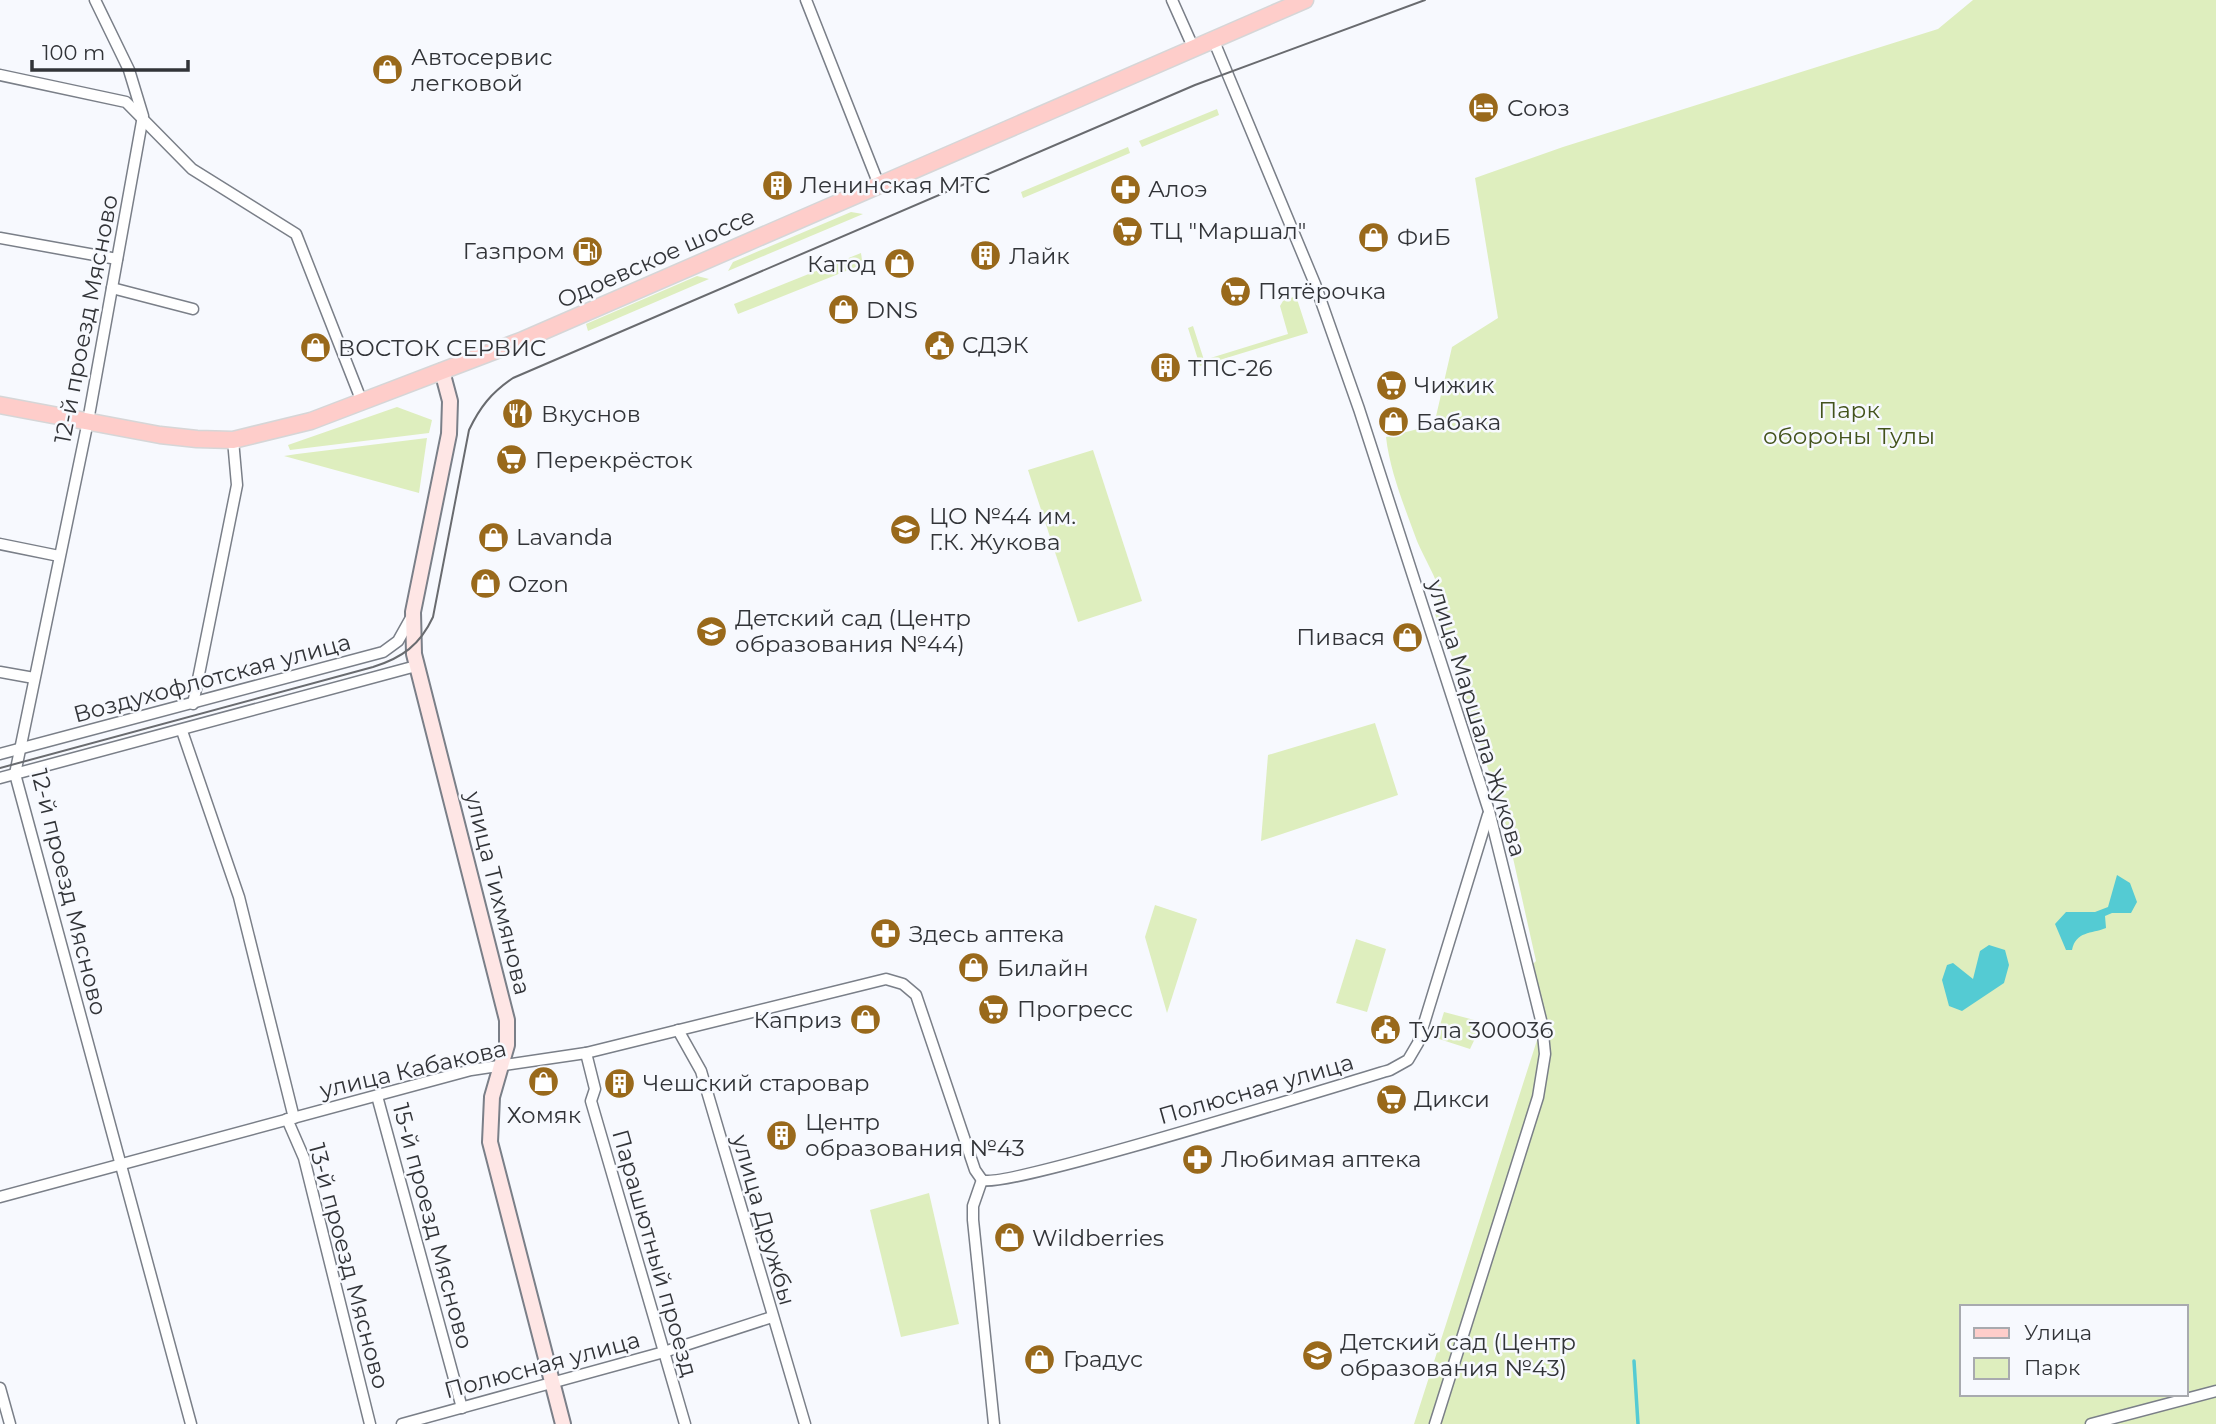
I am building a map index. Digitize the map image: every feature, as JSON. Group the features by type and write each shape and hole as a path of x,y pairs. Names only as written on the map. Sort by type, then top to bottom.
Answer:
{"main road":[{"name":"Одоевское шоссе","path":"0,404 160,435 233,440 311,421 523,340 1305,0"}],"street":[{"path":"95,0 129,70 143,116"},
{"path":"806,0 879,185"},
{"path":"1172,0 1193,47"},
{"name":"улица Маршала Жукова","path":"1213,39 1315,284 1359,409 1489,811 1537,995 1545,1054 1530,1125 1436,1424"},
{"path":"0,75 127,102 192,169 296,234 362,402"},
{"name":"12-й проезд Мясново","path":"143,116 88,421 15,774 191,1424"},
{"path":"0,238 117,259"},
{"path":"112,288 193,309"},
{"name":"улица Тихмянова","path":"442,371 450,401 449,434 414,612 416,666 507,1020 507,1045 499,1066 489,1126 490,1142 562,1424"},
{"path":"193,704 237,485 233,440"},
{"path":"0,544 59,556"},
{"name":"Воздухофлотская улица","path":"0,754 383,652 398,641 414,612"},
{"name":"Воздухофлотская улица","path":"0,778 416,666"},
{"path":"0,672 34,678"},
{"name":"13-й проезд Мясново","path":"182,731 239,897 291,1119 304,1158 370,1424"},
{"name":"Полюсная улица","path":"982,1180 989,1183 1018,1177 1163,1138 1390,1070 1408,1060 1418,1043 1474,869 1489,811"},
{"name":"улица Кабакова","path":"0,1197 377,1096 499,1066 586,1053 886,979 903,984 916,995 975,1170 982,1180"},
{"name":"улица Дружбы","path":"678,1030 701,1071 805,1424"},
{"name":"Парашютный проезд","path":"586,1053 595,1089 591,1101 685,1424"},
{"name":"15-й проезд Мясново","path":"377,1096 462,1408"},
{"path":"982,1180 973,1206 972,1220 994,1424"},
{"name":"Полюсная улица","path":"402,1424 664,1352 772,1317"},
{"path":"0,1388 10,1424"},
{"path":"2091,1424 2216,1391"}],"green space":[{"name":"Парк обороны Тулы","path":"1973,0 2216,0 2216,1424 1414,1424 1539,1034 1525,972 1536,961 1505,822 1452,656 1439,629 1433,606 1441,596 1403,503 1386,437 1434,425 1452,347 1498,318 1475,178 1563,147 1938,29"},
{"path":"1217,109 1219,115 1142,147 1139,141"},
{"path":"1128,147 1130,153 1023,198 1021,192"},
{"path":"851,212 863,214 728,271 733,262"},
{"path":"861,253 862,260 856,267 738,314 734,304"},
{"path":"697,276 709,279 588,331 586,324"},
{"path":"1296,296 1308,333 1200,366 1188,328 1193,326 1204,360 1288,334 1280,306 1283,301"},
{"path":"397,407 432,420 429,433 290,450 288,445"},
{"path":"427,438 419,493 284,456 297,454"},
{"path":"1093,450 1142,601 1078,622 1028,470"},
{"path":"1375,723 1398,795 1261,841 1268,755"},
{"path":"1155,905 1197,919 1167,1013 1145,937"},
{"path":"1356,939 1386,949 1367,1012 1336,1003"},
{"path":"1444,1012 1478,1021 1480,1028 1470,1049 1436,1038"},
{"path":"929,1193 959,1324 901,1337 870,1210"}],"water":[{"path":"2117,875 2130,883 2137,902 2131,913 2112,913 2105,916 2106,928 2081,936 2072,950 2066,950 2055,924 2066,912 2095,912 2108,907"},
{"path":"1989,945 2005,950 2009,965 2004,983 1962,1011 1949,1006 1942,980 1947,965 1953,963 1973,979 1980,951"}],"waterway":[{"path":"1634,1361 1638,1424"}],"tram line":[{"path":"0,768 373,667 409,649 433,617 469,430 487,401 513,378 1195,85 1425,0"}],"place":[{"name":"Автосервис легковой","path":"388,70"},
{"name":"Союз","path":"1484,108"},
{"name":"Ленинская МТС","path":"777,185"},
{"name":"Алоэ","path":"1125,189"},
{"name":"ТЦ \"Маршал\"","path":"1127,231"},
{"name":"ФиБ","path":"1374,237"},
{"name":"Газпром","path":"588,251"},
{"name":"Лайк","path":"986,256"},
{"name":"Катод","path":"899,264"},
{"name":"Пятёрочка","path":"1235,291"},
{"name":"DNS","path":"843,310"},
{"name":"СДЭК","path":"939,345"},
{"name":"ВОСТОК СЕРВИС","path":"315,348"},
{"name":"ТПС-26","path":"1165,368"},
{"name":"Чижик","path":"1391,385"},
{"name":"Вкуснов","path":"518,414"},
{"name":"Бабака","path":"1393,422"},
{"name":"Перекрёсток","path":"512,460"},
{"name":"ЦО №44 им. Г.К. Жукова","path":"906,529"},
{"name":"Lavanda","path":"493,537"},
{"name":"Ozon","path":"485,584"},
{"name":"Детский сад (Центр образования №44)","path":"712,631"},
{"name":"Пивася","path":"1408,637"},
{"name":"Здесь аптека","path":"886,934"},
{"name":"Билайн","path":"974,968"},
{"name":"Прогресс","path":"994,1009"},
{"name":"Каприз","path":"865,1020"},
{"name":"Тула 300036","path":"1386,1030"},
{"name":"Хомяк","path":"544,1081"},
{"name":"Чешский старовар","path":"620,1083"},
{"name":"Дикси","path":"1391,1099"},
{"name":"Центр образования №43","path":"782,1135"},
{"name":"Любимая аптека","path":"1198,1159"},
{"name":"Wildberries","path":"1009,1238"},
{"name":"Детский сад (Центр образования №43)","path":"1317,1355"},
{"name":"Градус","path":"1040,1359"}]}
